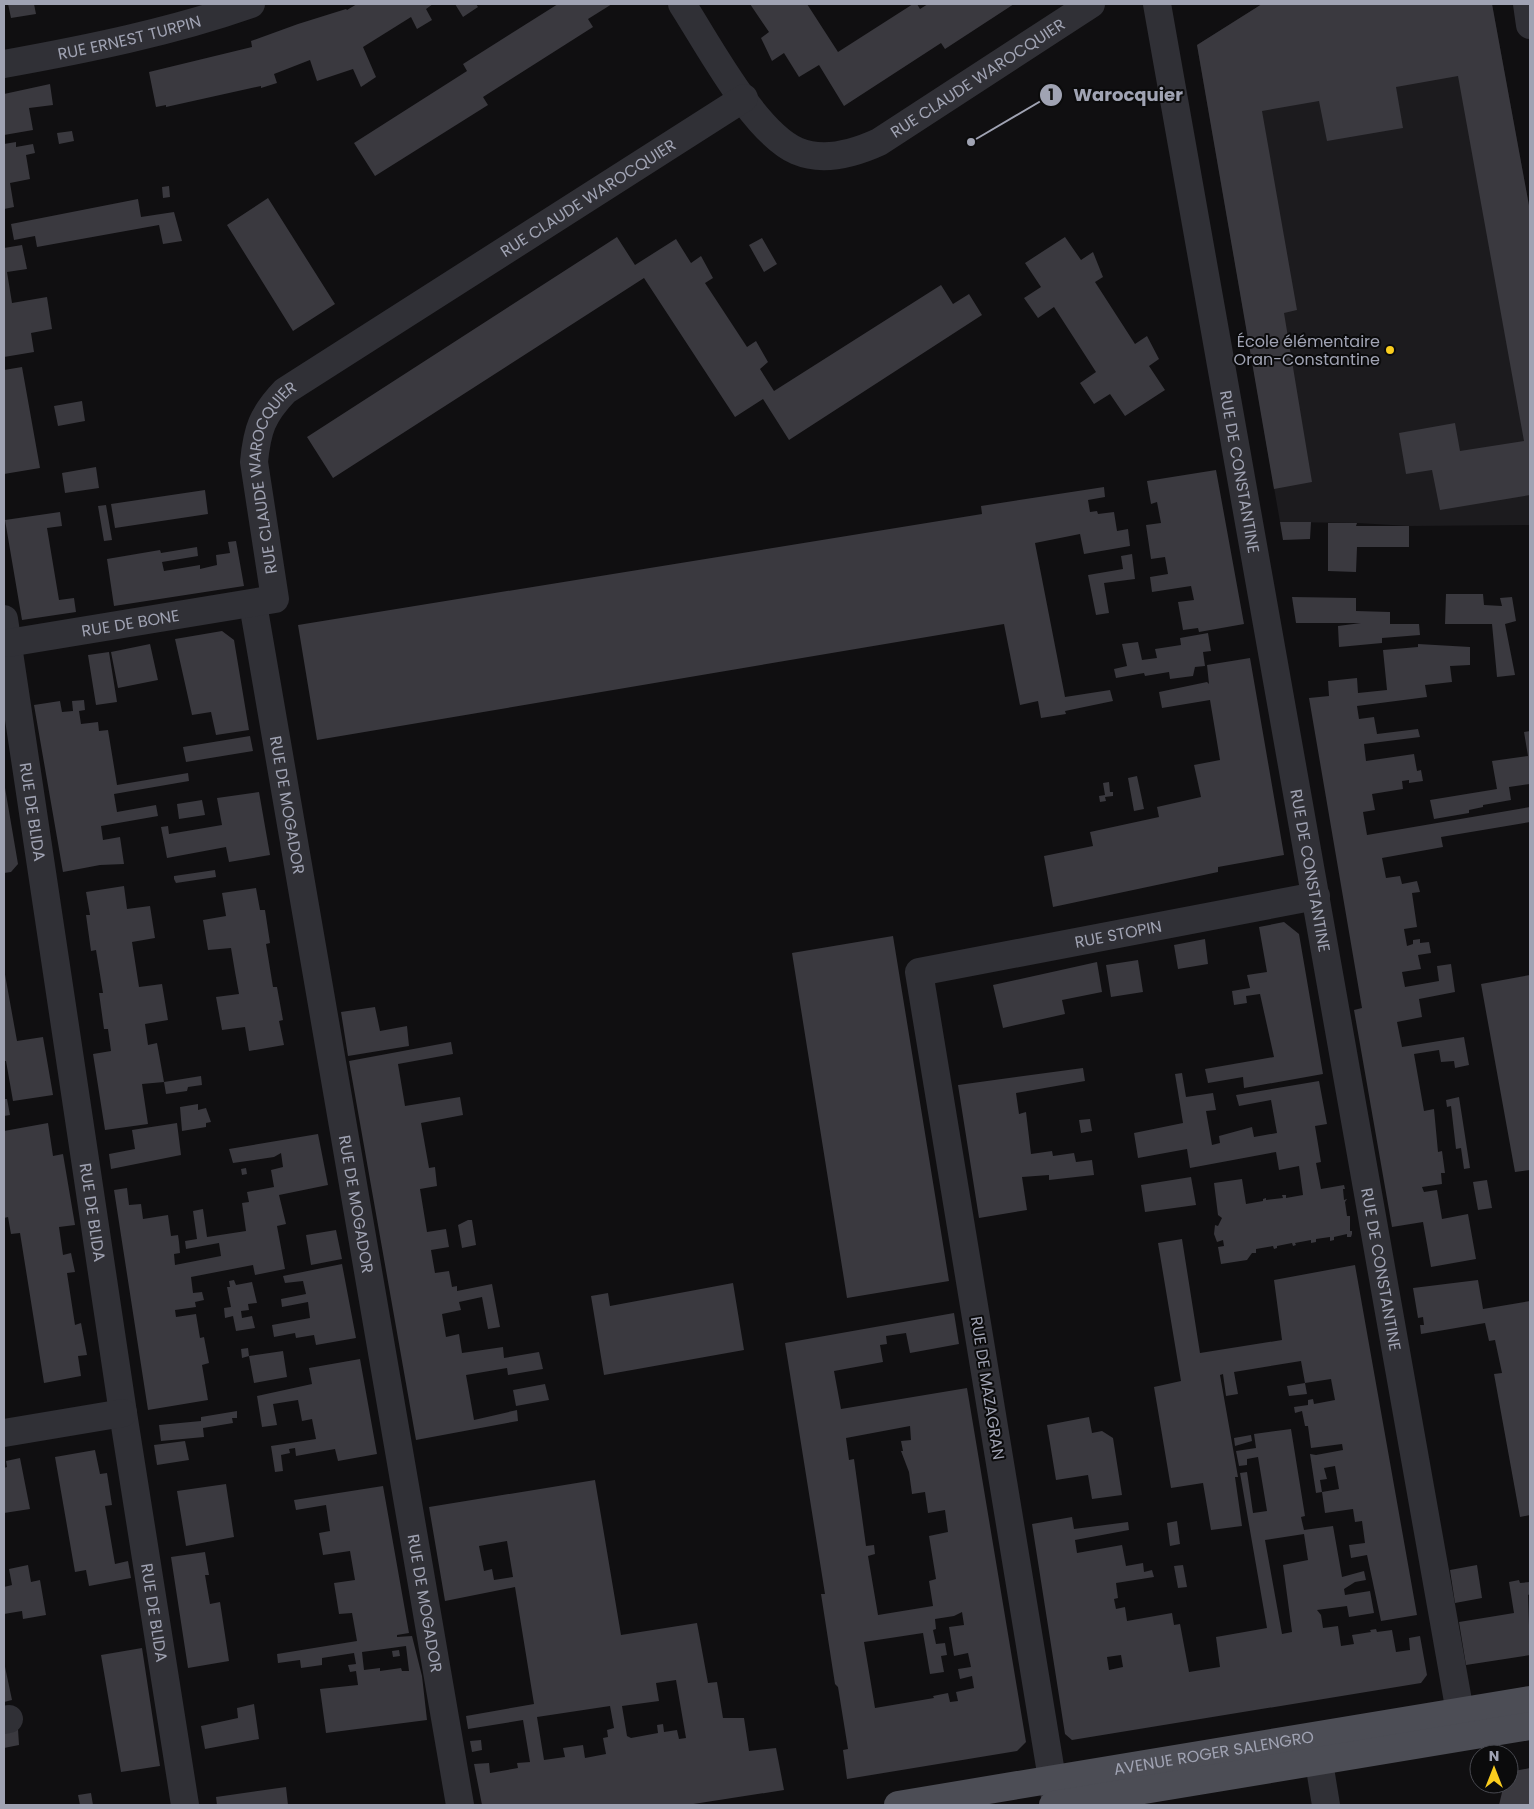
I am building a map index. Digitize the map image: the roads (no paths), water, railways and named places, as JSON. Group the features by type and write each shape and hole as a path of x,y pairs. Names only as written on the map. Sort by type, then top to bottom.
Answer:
{"main road":[{"name":"AVENUE ROGER SALENGRO","path":"898,1805 1054,1797 1462,1724 1530,1700"},
{"name":"AVENUE ROGER SALENGRO","path":"1462,1724 1530,1726"}],"street":[{"name":"RUE ERNEST TURPIN","path":"4,64 152,34 251,4"},
{"path":"682,4 744,98"},
{"name":"RUE CLAUDE WAROCQUIER","path":"252,604 275,599 254,462 256,441 262,421 270,407 280,397 744,98 764,125 781,141 798,151 817,155 840,155 860,150 879,142 1091,4"},
{"name":"RUE DE CONSTANTINE","path":"1156,4 1462,1724"},
{"path":"1527,4 1530,24"},
{"name":"RUE DE BONE","path":"6,631 252,604"},
{"name":"RUE DE MOGADOR","path":"252,604 460,1805"},
{"name":"RUE DE BLIDA","path":"6,631 123,1412 185,1805"},
{"name":"RUE STOPIN","path":"919,972 1316,896"},
{"name":"RUE DE MAZAGRAN","path":"919,972 1054,1797"},
{"path":"4,1433 123,1412"},
{"path":"1317,1749 1326,1805"}],"place":[{"name":"Warocquier","path":"971,142"},
{"name":"École élémentaire Oran-Constantine","path":"1390,350"}]}
